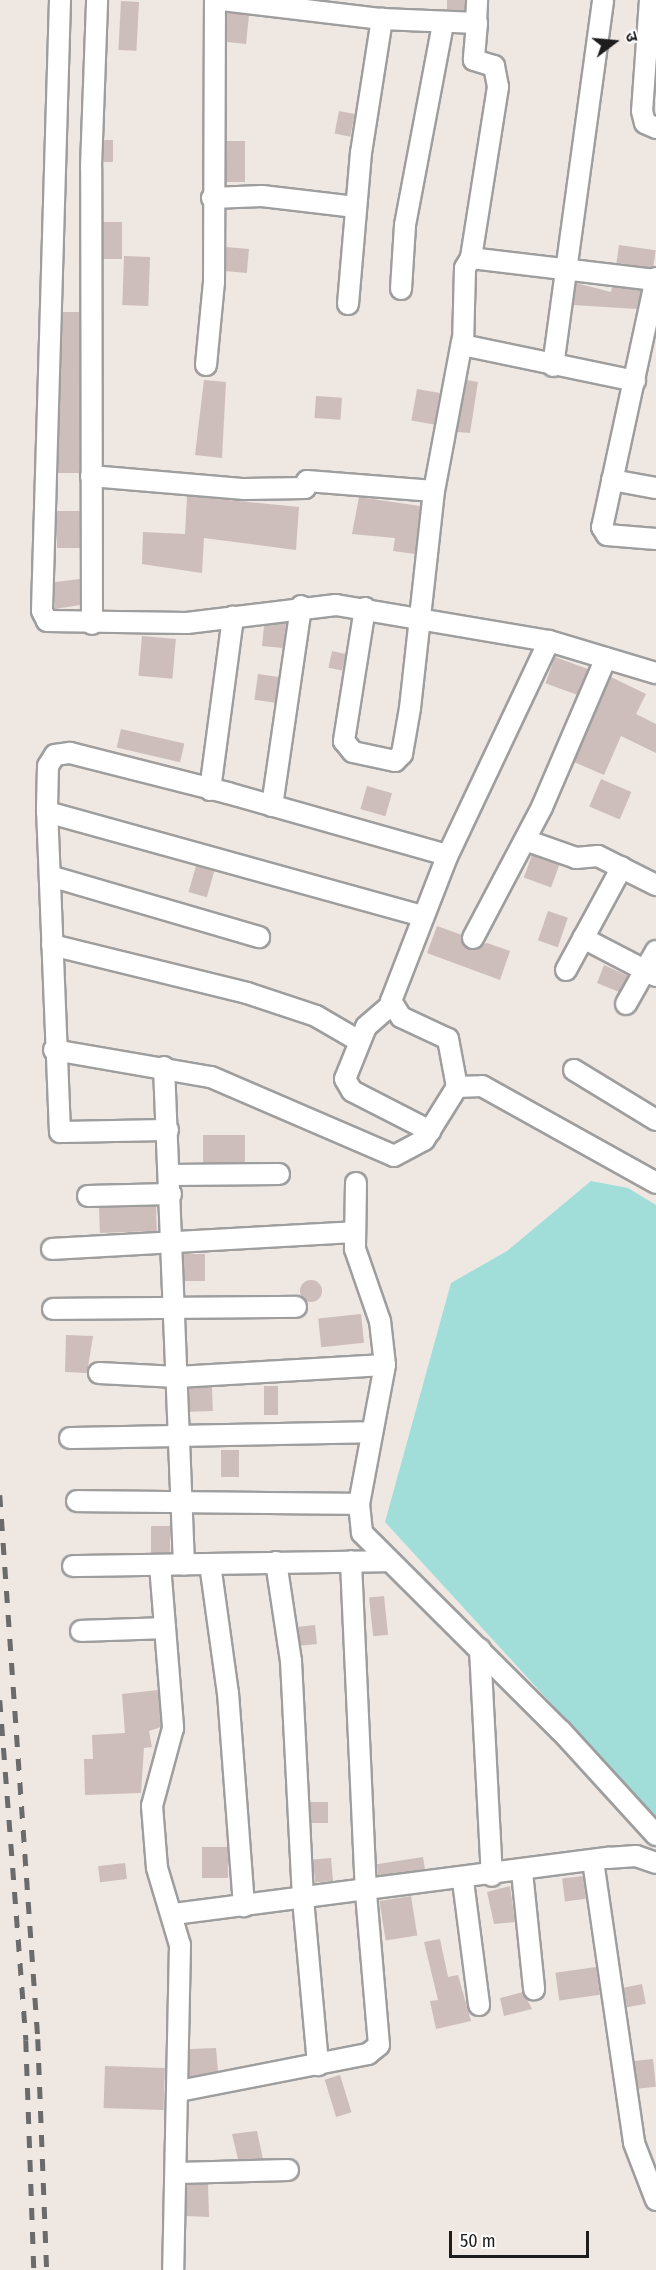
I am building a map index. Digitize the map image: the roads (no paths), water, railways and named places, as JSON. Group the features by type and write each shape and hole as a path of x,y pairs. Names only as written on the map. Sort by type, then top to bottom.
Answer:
{"street":[{"path":"60,0 42,611 50,623 92,624 233,617 301,606 365,608 417,621 549,641 656,673"},
{"path":"92,624 91,476 97,0"},
{"path":"206,365 214,282 212,198 215,0"},
{"path":"222,0 271,2 382,19 443,23 476,22"},
{"path":"365,608 344,741 349,750 395,761 402,754 434,491 462,342 465,268 471,258 498,87 494,66 474,60 477,0"},
{"path":"553,366 568,271 603,0"},
{"path":"650,0 642,111 645,123 656,128"},
{"path":"348,304 355,207 382,19"},
{"path":"401,289 405,225 443,23"},
{"path":"212,198 262,196 355,207"},
{"path":"471,258 568,271 656,279 612,480 604,532 656,539"},
{"path":"462,342 553,366 635,381"},
{"path":"91,476 244,489 305,488 307,481 434,491"},
{"path":"612,480 656,488"},
{"path":"272,806 301,606"},
{"path":"210,790 233,617"},
{"path":"430,1131 350,1089 345,1074 371,1018 391,1005 421,916 447,855 549,641"},
{"path":"473,938 525,840 606,658"},
{"path":"168,1130 60,1132 54,1050 47,812 48,766 60,753 272,806 447,855"},
{"path":"47,812 421,916"},
{"path":"525,840 576,858 598,856 656,885"},
{"path":"566,970 622,867"},
{"path":"50,876 259,937"},
{"path":"584,938 650,973"},
{"path":"52,945 247,993 316,1016 359,1041"},
{"path":"626,1004 650,973 656,951"},
{"path":"391,1005 400,1017 448,1039 457,1087"},
{"path":"54,1050 164,1067 256,1094 384,1154 406,1154 430,1131 457,1087 470,1083 500,1093 656,1183"},
{"path":"164,1067 184,1565"},
{"path":"574,1070 656,1120"},
{"path":"88,1196 170,1184 279,1174"},
{"path":"356,1183 353,1232 362,1279 380,1321 385,1365 359,1504 362,1533 480,1649 656,1835"},
{"path":"52,1249 172,1245 353,1232"},
{"path":"53,1310 175,1310 296,1306"},
{"path":"99,1373 177,1377 385,1365"},
{"path":"70,1438 180,1438 372,1432"},
{"path":"77,1501 183,1499 359,1504"},
{"path":"179,2091 368,2054 379,2045 366,1893 351,1561"},
{"path":"73,1566 388,1561"},
{"path":"276,1562 291,1661 303,1899 318,2064"},
{"path":"210,1564 228,1693 244,1906"},
{"path":"160,1565 173,1728 152,1806 157,1868 174,1914 180,1945 178,2173 173,2270"},
{"path":"81,1631 165,1628"},
{"path":"480,1649 492,1876"},
{"path":"174,1914 463,1881 636,1856 656,1863"},
{"path":"593,1861 634,2143 656,2200"},
{"path":"522,1872 534,1989"},
{"path":"463,1881 479,2005"},
{"path":"178,2173 288,2170"}],"water":[{"path":"591,1181 628,1188 656,1205 656,1818 385,1522 451,1283 507,1251"}],"railway":[{"path":"0,1495 38,2039 47,2270"},
{"path":"0,1700 26,2040 34,2270"}]}
